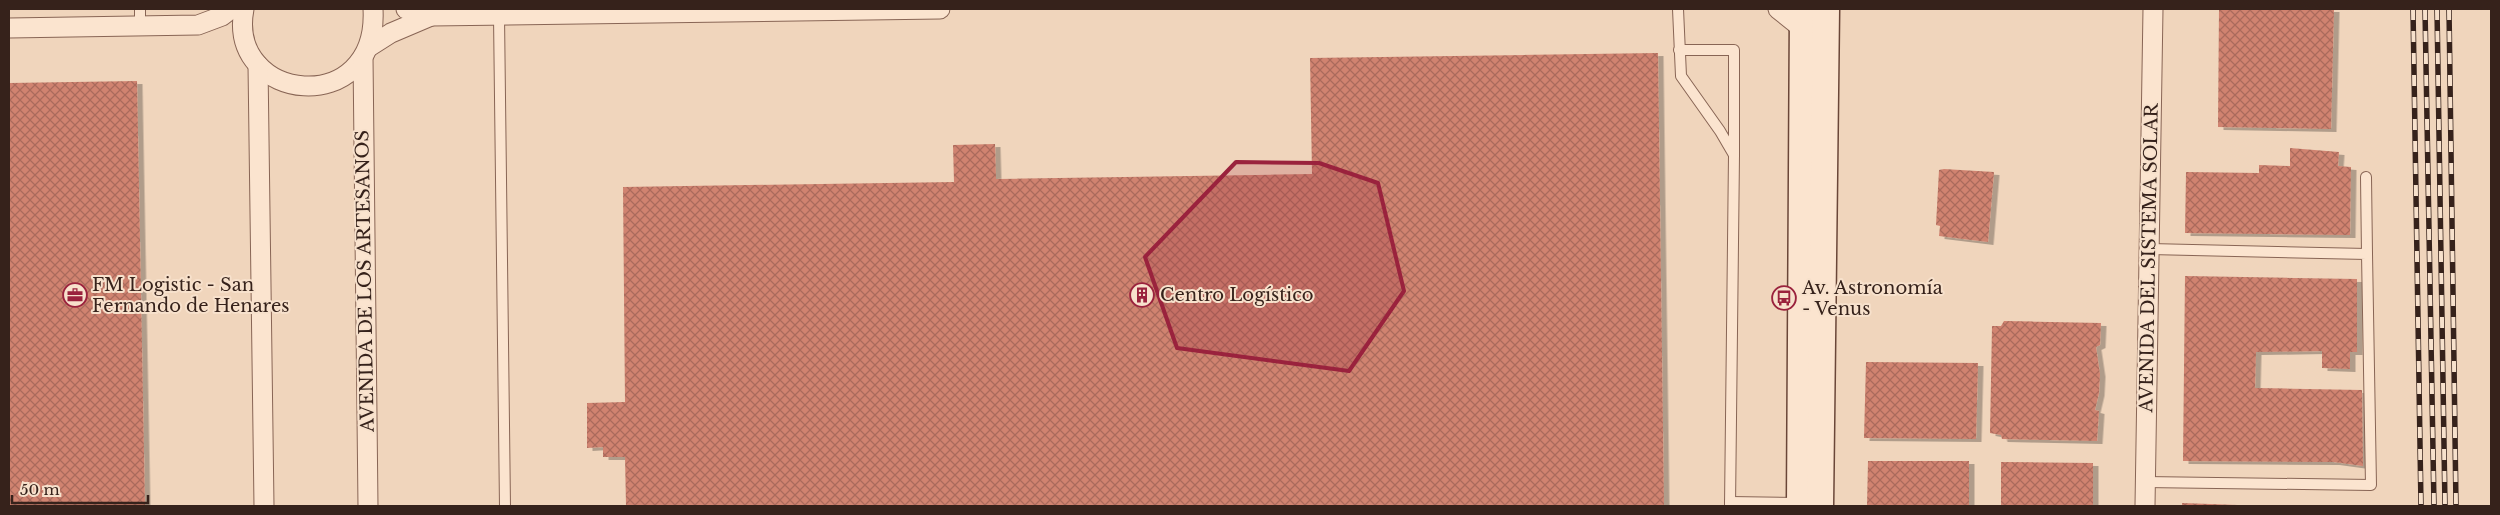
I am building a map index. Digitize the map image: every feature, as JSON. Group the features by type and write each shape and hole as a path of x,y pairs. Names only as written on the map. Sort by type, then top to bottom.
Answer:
{"street":[{"path":"9,28 140,18 198,25 222,16 231,9"},
{"path":"244,9 242,21 246,44 258,65 271,76 287,84 312,86 338,80 352,70 366,52 398,30 431,16"},
{"name":"AVENIDA DE LOS ARTESANOS","path":"368,506 366,52 373,33 373,9"},
{"path":"406,9 431,16 940,9"},
{"path":"1778,9 1803,19 1807,505"},
{"path":"1807,505 1826,9"},
{"name":"AVENIDA DEL SISTEMA SOLAR","path":"2145,506 2153,9"},
{"path":"258,65 264,506"}],"lane":[{"path":"1678,9 1681,76 1720,131 1734,155"},
{"path":"499,16 505,506"},
{"path":"1679,50 1734,50 1730,504 1807,505"},
{"path":"2145,482 2371,485 2366,177"},
{"path":"2150,249 2367,254"}],"highlighted area":[{"path":"1236,162 1319,163 1378,183 1404,291 1349,371 1287,363 1177,348 1145,257"}],"building":[{"path":"2219,9 2334,9 2331,129 2218,127"},
{"name":"Centro Logístico","path":"1658,53 1664,506 626,506 625,457 603,457 603,447 587,448 587,403 625,402 623,187 954,182 953,145 995,144 996,179 1312,174 1310,58"},
{"name":"FM Logistic - San Fernando de Henares","path":"137,81 145,506 9,506 9,83"},
{"path":"2290,148 2339,152 2338,166 2351,167 2350,235 2185,233 2186,172 2259,173 2259,165 2290,166"},
{"path":"1939,170 1994,172 1988,242 1939,236 1940,226 1936,225"},
{"path":"2185,276 2357,279 2357,352 2350,352 2350,369 2322,368 2322,351 2256,352 2255,388 2362,390 2363,466 2334,462 2183,461"},
{"path":"2004,321 2101,323 2100,345 2096,347 2100,374 2099,393 2095,410 2099,411 2097,441 2002,439 2001,435 1990,433 1992,326 2001,326"},
{"path":"1866,362 1978,363 1976,439 1864,438"},
{"path":"1868,461 1969,461 1969,506 1867,506"},
{"path":"2001,462 2093,463 2093,506 2001,506"},
{"path":"2182,503 2238,505 2238,506 2182,506"}],"railway":[{"path":"2413,9 2421,506"},
{"path":"2425,9 2434,506"},
{"path":"2437,9 2445,506"},
{"path":"2449,9 2456,506"}],"place":[{"name":"FM Logistic - San Fernando de Henares","path":"75,295"},
{"name":"Centro Logístico","path":"1142,295"},
{"name":"Av. Astronomía - Venus","path":"1784,298"}]}
